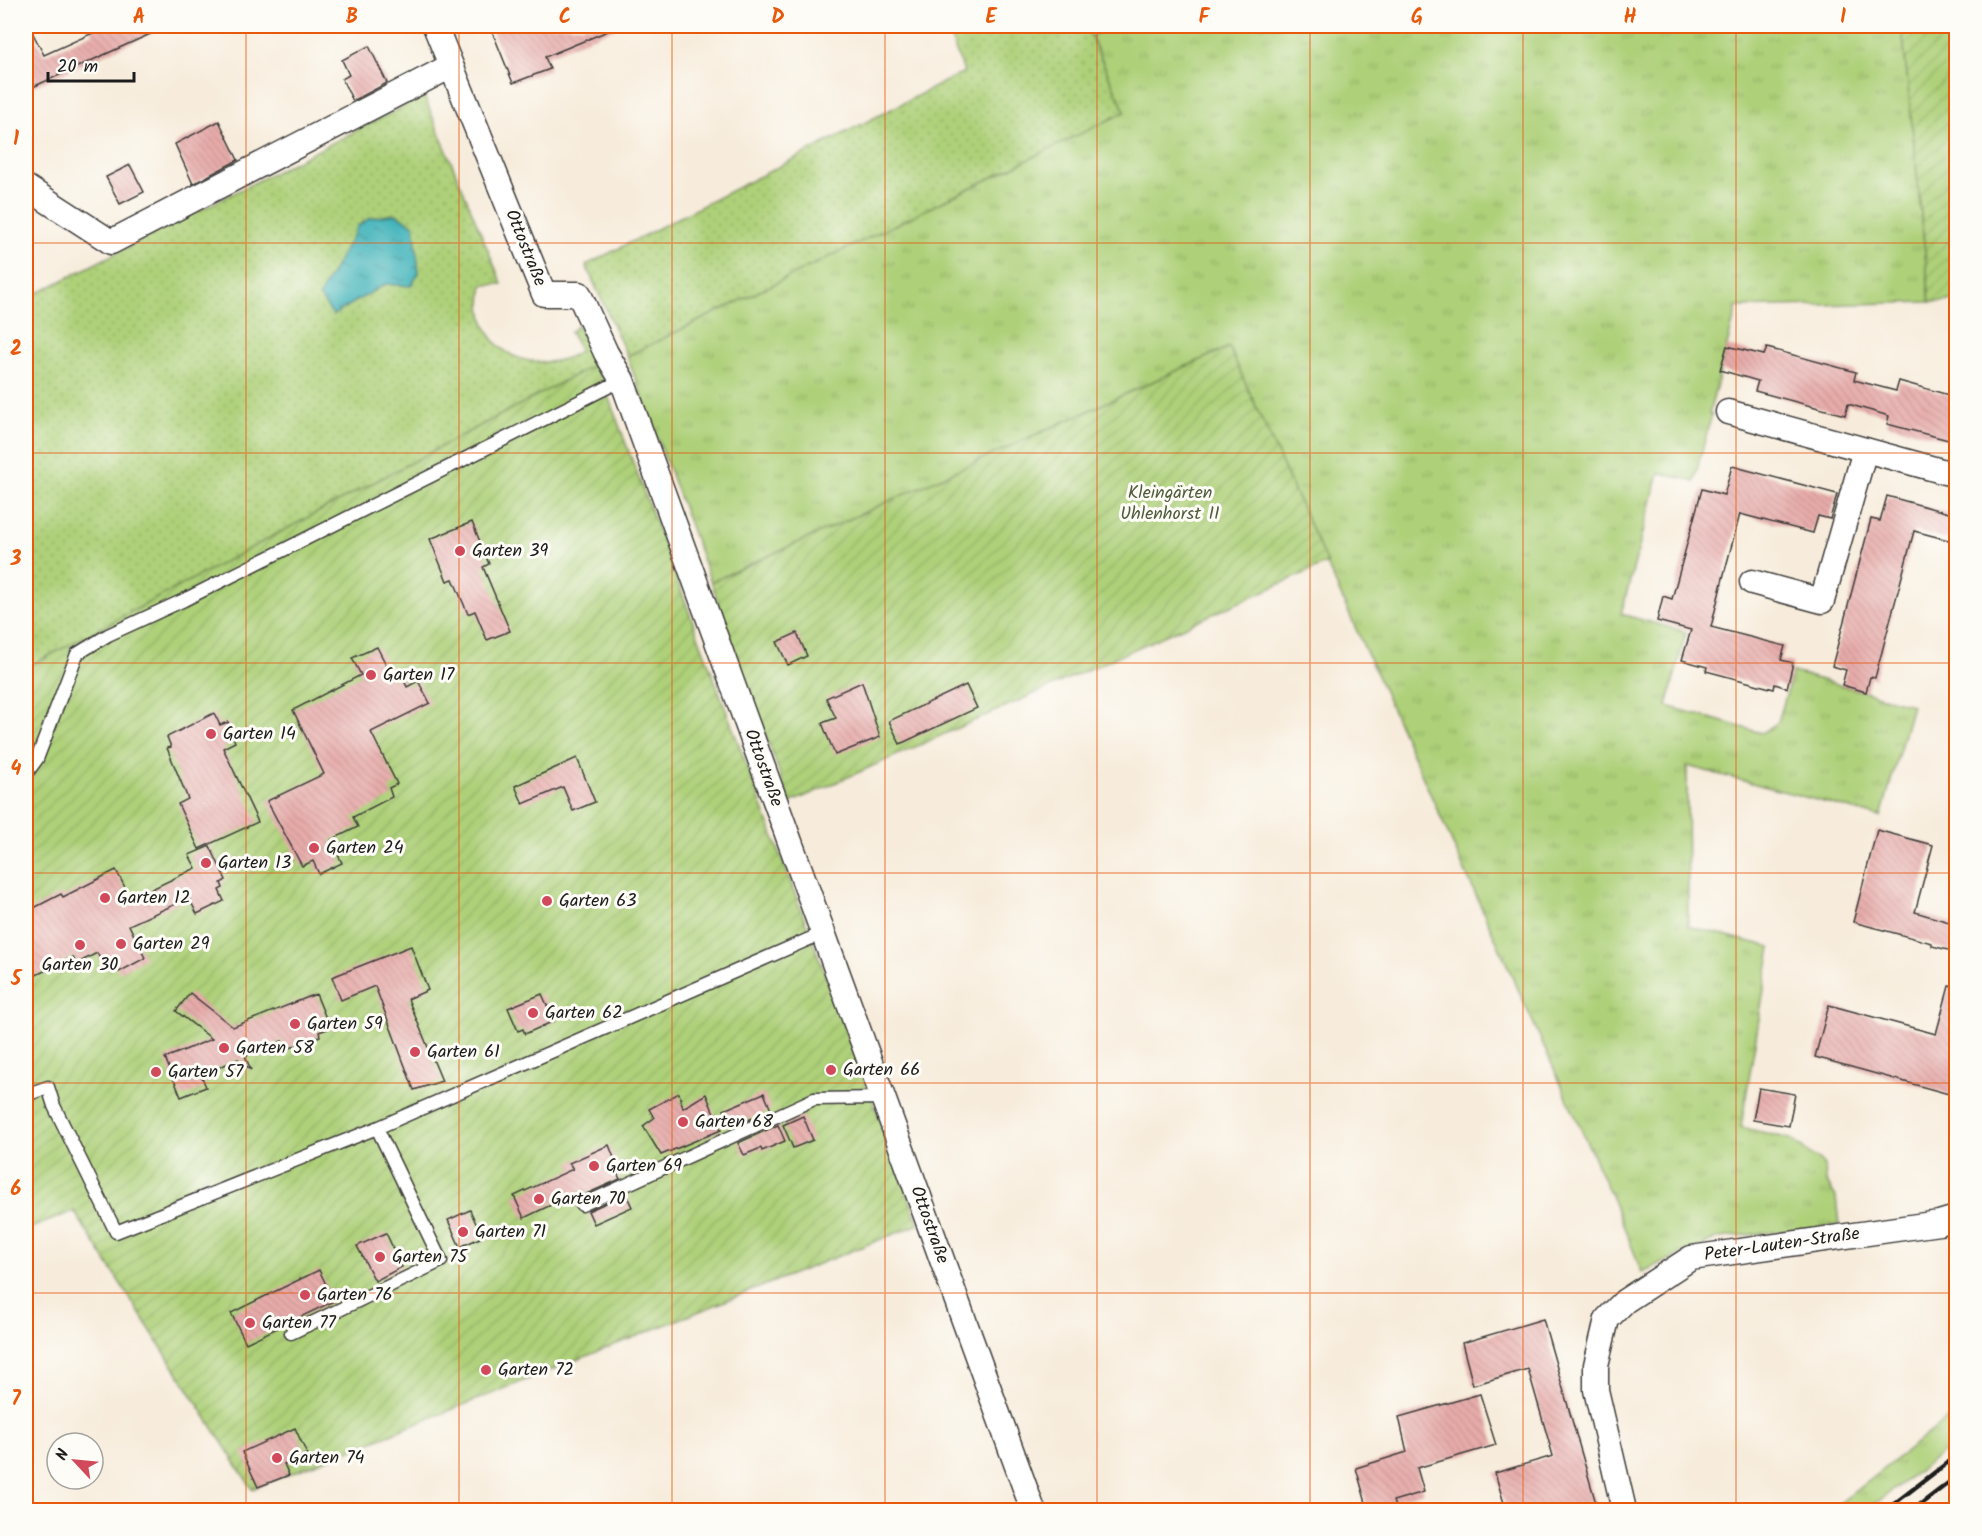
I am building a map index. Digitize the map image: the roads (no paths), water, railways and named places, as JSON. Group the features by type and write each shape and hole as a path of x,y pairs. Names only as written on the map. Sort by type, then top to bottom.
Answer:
{"street":[{"name":"Ottostraße","path":"435,26 544,294 579,294 606,353 622,380 1033,1510"},
{"path":"26,187 111,242 451,66"},
{"path":"1728,412 1956,475"},
{"path":"1752,582 1822,600 1865,450"},
{"name":"Peter-Lauten-Straße","path":"1624,1510 1596,1390 1596,1365 1607,1319 1625,1301 1691,1258 1939,1223 1956,1218"}],"lane":[{"path":"26,774 37,759 77,654 108,635 184,600 622,380"},
{"path":"26,1095 48,1087 54,1106 116,1232 377,1128 823,933"},
{"path":"582,1205 814,1099 883,1098"},
{"path":"291,1333 441,1261 377,1128"}],"water":[{"path":"396,214 414,225 419,273 411,286 385,284 333,315 319,296 358,226 370,218"}],"railway":[{"path":"1886,1510 1956,1456"},
{"path":"1913,1510 1956,1477"}],"place":[{"name":"Garten 39","path":"460,551"},
{"name":"Garten 17","path":"371,675"},
{"name":"Garten 14","path":"211,734"},
{"name":"Garten 24","path":"314,848"},
{"name":"Garten 13","path":"206,863"},
{"name":"Garten 12","path":"105,898"},
{"name":"Garten 63","path":"547,901"},
{"name":"Garten 29","path":"121,944"},
{"name":"Garten 30","path":"80,945"},
{"name":"Garten 62","path":"533,1013"},
{"name":"Garten 59","path":"295,1024"},
{"name":"Garten 58","path":"224,1048"},
{"name":"Garten 61","path":"415,1052"},
{"name":"Garten 66","path":"831,1070"},
{"name":"Garten 57","path":"156,1072"},
{"name":"Garten 68","path":"683,1122"},
{"name":"Garten 69","path":"594,1166"},
{"name":"Garten 70","path":"539,1199"},
{"name":"Garten 71","path":"463,1232"},
{"name":"Garten 75","path":"380,1257"},
{"name":"Garten 76","path":"305,1295"},
{"name":"Garten 77","path":"250,1323"},
{"name":"Garten 72","path":"486,1370"},
{"name":"Garten 74","path":"277,1458"}],"park label":[{"name":"Kleingärten Uhlenhorst II","path":"1170,503"}]}
